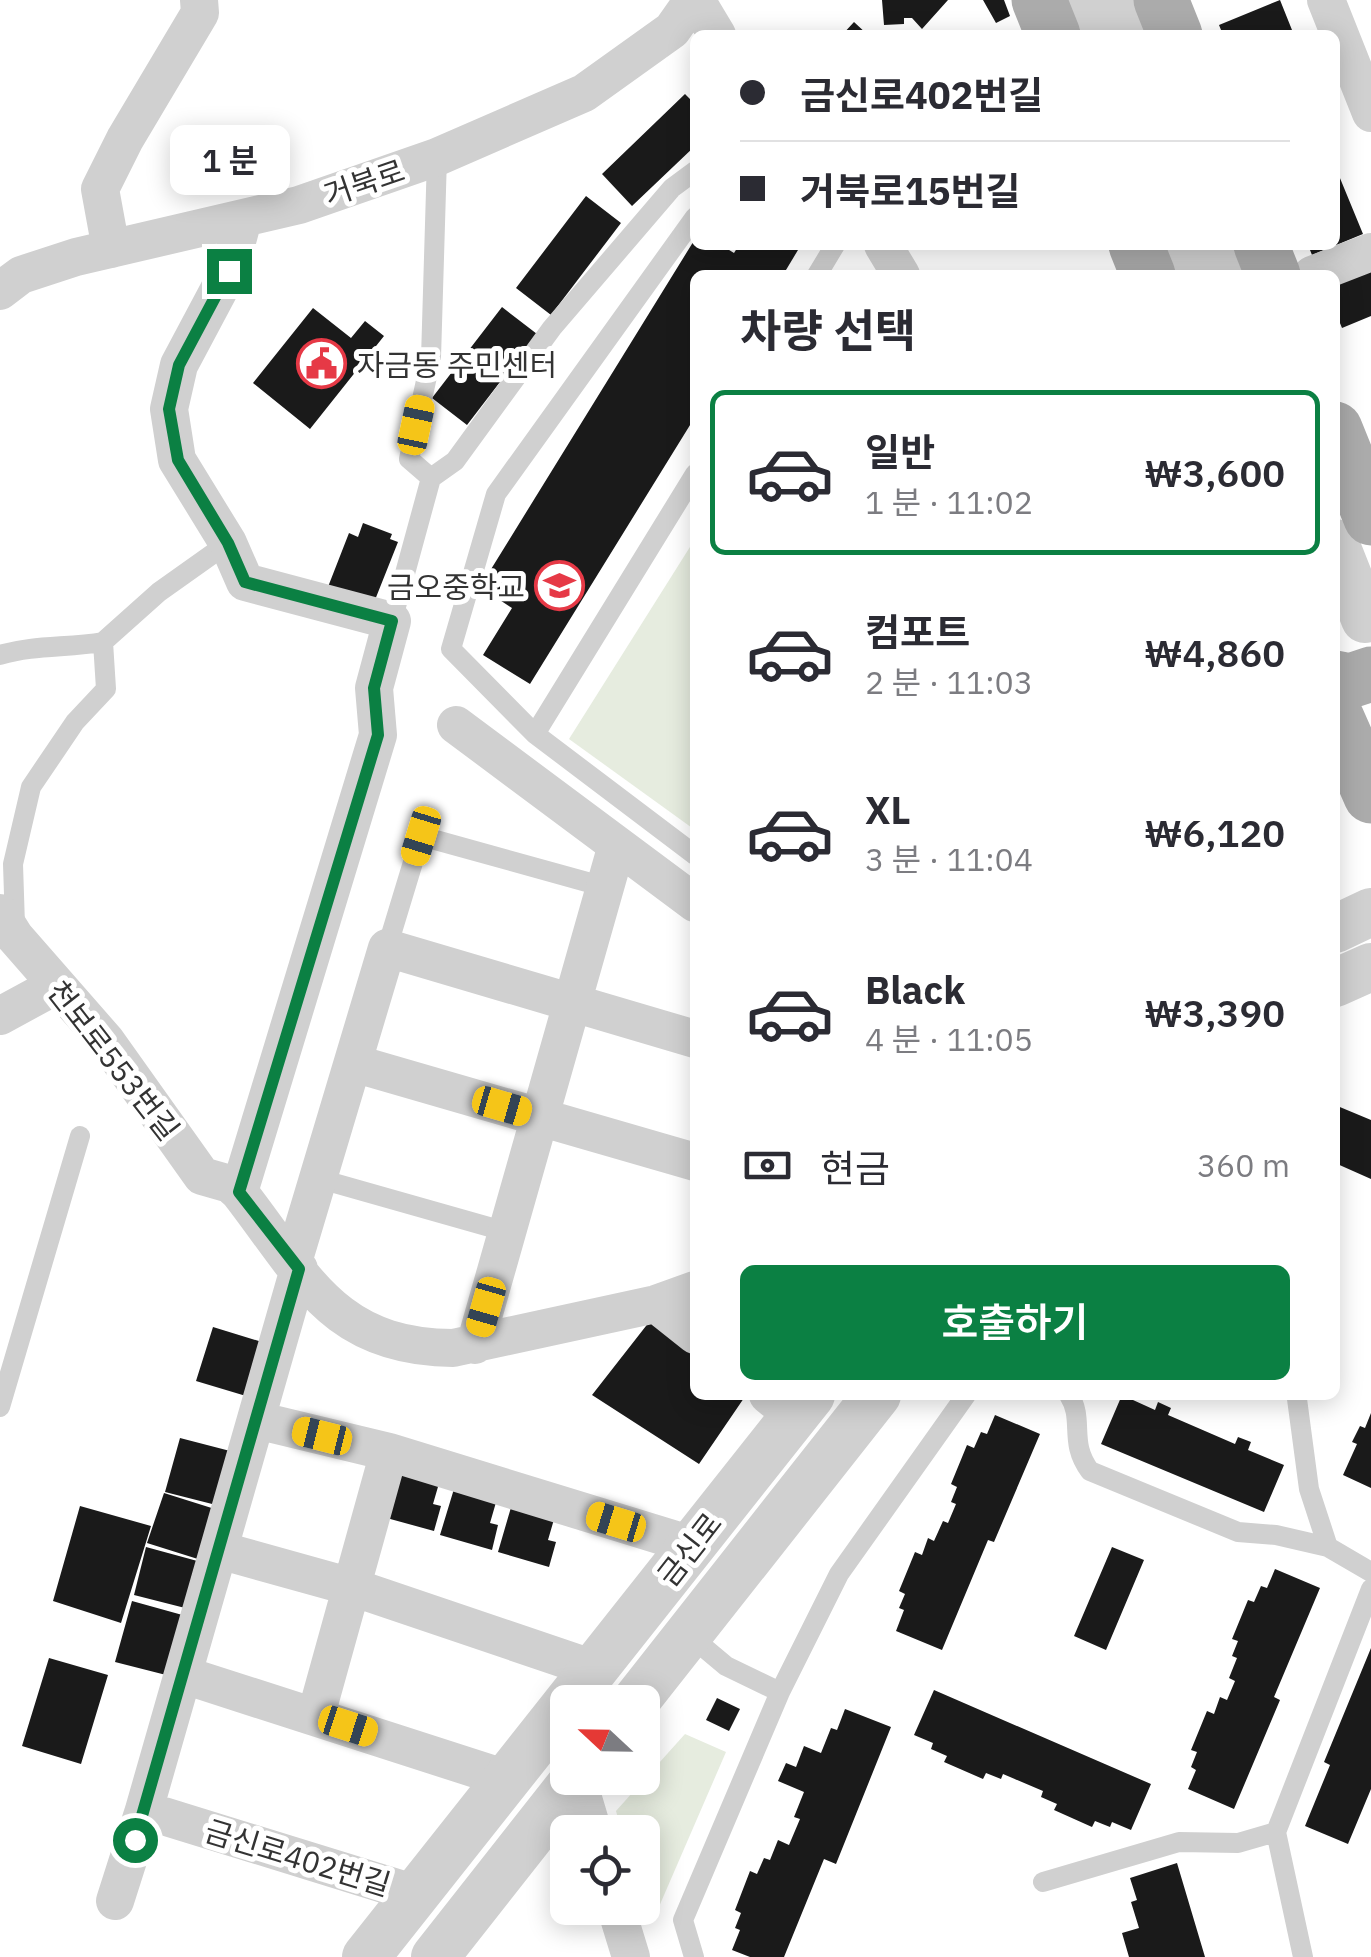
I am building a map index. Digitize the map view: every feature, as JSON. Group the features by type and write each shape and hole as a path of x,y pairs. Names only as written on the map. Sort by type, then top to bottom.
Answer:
{"main road":[{"path":"1038,0 1050,30"},
{"path":"1161,0 1173,30"},
{"path":"1340,441 1371,518"},
{"path":"1340,679 1350,681 1371,674"},
{"path":"1340,725 1371,796"}],"street":[{"path":"111,250 100,189 200,13 199,0"},
{"path":"694,0 714,30"},
{"name":"거북로","path":"0,292 21,275 299,205 437,157 584,93 672,30 694,0"},
{"path":"1074,0 1086,30"},
{"path":"1119,0 1131,30"},
{"path":"1326,0 1338,30"},
{"path":"1340,35 1371,113"},
{"path":"243,219 229,271 179,365 169,409 178,460 228,543 245,582 392,621 374,688 378,735 239,1192 338,1315 388,1340 430,1348 475,1344 656,1304 690,1292"},
{"path":"1325,270 1371,252"},
{"path":"1340,556 1365,619"},
{"path":"456,725 690,899"},
{"path":"475,1344 617,845"},
{"path":"1340,926 1371,912"},
{"name":"천보로553번길","path":"9,938 106,1040 202,1176 230,1184 239,1192"},
{"path":"115,1901 184,1675 387,948 690,1037"},
{"path":"1340,981 1371,967"},
{"path":"0,1016 57,985"},
{"path":"353,1063 690,1161"},
{"path":"656,1304 690,1331"},
{"name":"금신로","path":"648,1685 873,1400"},
{"name":"금신로","path":"366,1957 692,1545 791,1402"},
{"path":"256,1420 389,1452 692,1545"},
{"path":"316,1715 389,1452"},
{"path":"219,1550 352,1587 594,1669"},
{"path":"184,1675 507,1779"},
{"path":"435,1957 563,1795"},
{"name":"금신로402번길","path":"144,1810 416,1894"},
{"path":"621,1925 631,1957"}],"lane":[{"path":"431,478 409,459 431,358 437,157"},
{"path":"392,621 431,478 455,461 552,328 672,188 690,174"},
{"path":"690,224 496,494 451,648 535,734 690,851"},
{"path":"535,734 690,482"},
{"path":"0,656 29,646 74,647 103,642 160,592 228,543"},
{"path":"9,938 13,864 31,787 74,722 106,689 103,642"},
{"path":"387,948 421,836 604,887"},
{"path":"0,1406 80,1136"},
{"path":"320,1178 507,1232"},
{"path":"694,1957 683,1920 780,1692 839,1574 962,1400"},
{"path":"1071,1400 1077,1417 1075,1438 1090,1471 1238,1532 1276,1534 1328,1546 1371,1572"},
{"path":"1297,1400 1309,1489 1328,1546"},
{"path":"1303,1957 1276,1832 1371,1588"},
{"path":"689,1635 726,1666 780,1692"},
{"path":"1043,1882 1179,1842 1238,1842 1276,1832"}],"shaded area":[{"path":"690,547 690,826 569,739"},
{"path":"685,1734 726,1752 660,1904 660,1815 617,1815 616,1811 630,1795 660,1795 660,1762"}],"building":[{"path":"882,0 948,0 922,29 912,18 904,18 904,24 884,25"},
{"path":"983,0 1004,0 1010,16 996,23"},
{"path":"1280,0 1292,30 1221,30 1219,25"},
{"path":"854,22 863,30 847,30"},
{"path":"685,94 690,99 690,151 632,206 602,174"},
{"path":"1340,178 1363,234 1340,243"},
{"path":"586,196 621,223 551,315 516,288"},
{"path":"690,247 734,253 798,250 786,270 690,270 690,425 530,684 483,655 512,608 480,587"},
{"path":"1371,266 1371,316 1342,328 1340,323 1340,279"},
{"path":"502,307 537,334 467,425 432,398"},
{"path":"313,308 351,338 365,321 384,336 310,429 253,383"},
{"path":"363,523 392,534 390,539 398,542 371,610 326,592 349,533 358,537"},
{"path":"1340,1107 1371,1120 1371,1179 1340,1165"},
{"path":"653,1317 690,1350 690,1400 743,1400 699,1464 592,1395"},
{"path":"213,1327 262,1342 246,1396 196,1381"},
{"path":"1120,1400 1133,1400 1155,1410 1158,1402 1171,1408 1168,1415 1235,1444 1238,1437 1251,1442 1248,1450 1284,1465 1264,1512 1101,1444"},
{"path":"1371,1413 1371,1488 1343,1475 1357,1444 1352,1442 1360,1426 1365,1428"},
{"path":"995,1415 1040,1434 994,1542 988,1540 942,1650 896,1631 904,1610 899,1608 905,1594 899,1591 915,1552 922,1555 928,1538 934,1541 943,1521 948,1523 956,1504 951,1502 957,1487 951,1484 967,1445 974,1448 981,1432 987,1434"},
{"path":"180,1438 234,1452 220,1506 165,1492"},
{"path":"397,1469 442,1473 433,1504 441,1506 434,1531 383,1517"},
{"path":"457,1479 499,1492 490,1523 498,1525 492,1550 440,1535"},
{"path":"164,1493 218,1510 201,1560 147,1543"},
{"path":"514,1497 557,1509 548,1540 556,1542 549,1567 498,1552"},
{"path":"80,1506 151,1526 121,1623 53,1601"},
{"path":"146,1547 201,1562 189,1609 134,1595"},
{"path":"1112,1547 1144,1560 1106,1650 1074,1636"},
{"path":"1275,1569 1320,1588 1274,1697 1280,1700 1234,1809 1188,1789 1196,1770 1191,1767 1197,1752 1191,1750 1207,1711 1214,1714 1220,1697 1227,1700 1235,1681 1229,1678 1237,1658 1232,1656 1238,1641 1232,1639 1248,1600 1254,1602 1261,1586 1267,1588"},
{"path":"132,1601 186,1616 170,1676 115,1662"},
{"path":"1371,1648 1371,1789 1348,1844 1305,1826 1330,1765 1324,1762"},
{"path":"49,1658 108,1675 81,1764 22,1746"},
{"path":"934,1690 1151,1784 1131,1830 1112,1822 1110,1827 1095,1821 1092,1827 1054,1810 1057,1804 1041,1797 1043,1791 1003,1774 1001,1779 986,1773 983,1779 944,1762 947,1756 931,1749 933,1743 914,1735"},
{"path":"717,1698 740,1709 729,1731 706,1720"},
{"path":"845,1709 891,1727 836,1864 824,1859 784,1957 750,1957 732,1950 740,1930 735,1928 741,1913 735,1910 750,1871 757,1874 764,1858 770,1860 778,1840 789,1845 800,1819 794,1817 804,1792 778,1781 786,1763 796,1767 804,1746 821,1753 831,1728 837,1730"},
{"path":"1177,1863 1205,1957 1129,1957 1122,1933 1139,1928 1131,1902 1137,1900 1130,1878"}],"place":[{"name":"자금동 주민센터","path":"322,364"},
{"name":"금오중학교","path":"560,586"}],"route":[{"path":"135,1840 299,1269 239,1192 378,735 374,688 392,621 245,582 228,543 178,460 169,409 179,365 229,271"}]}
